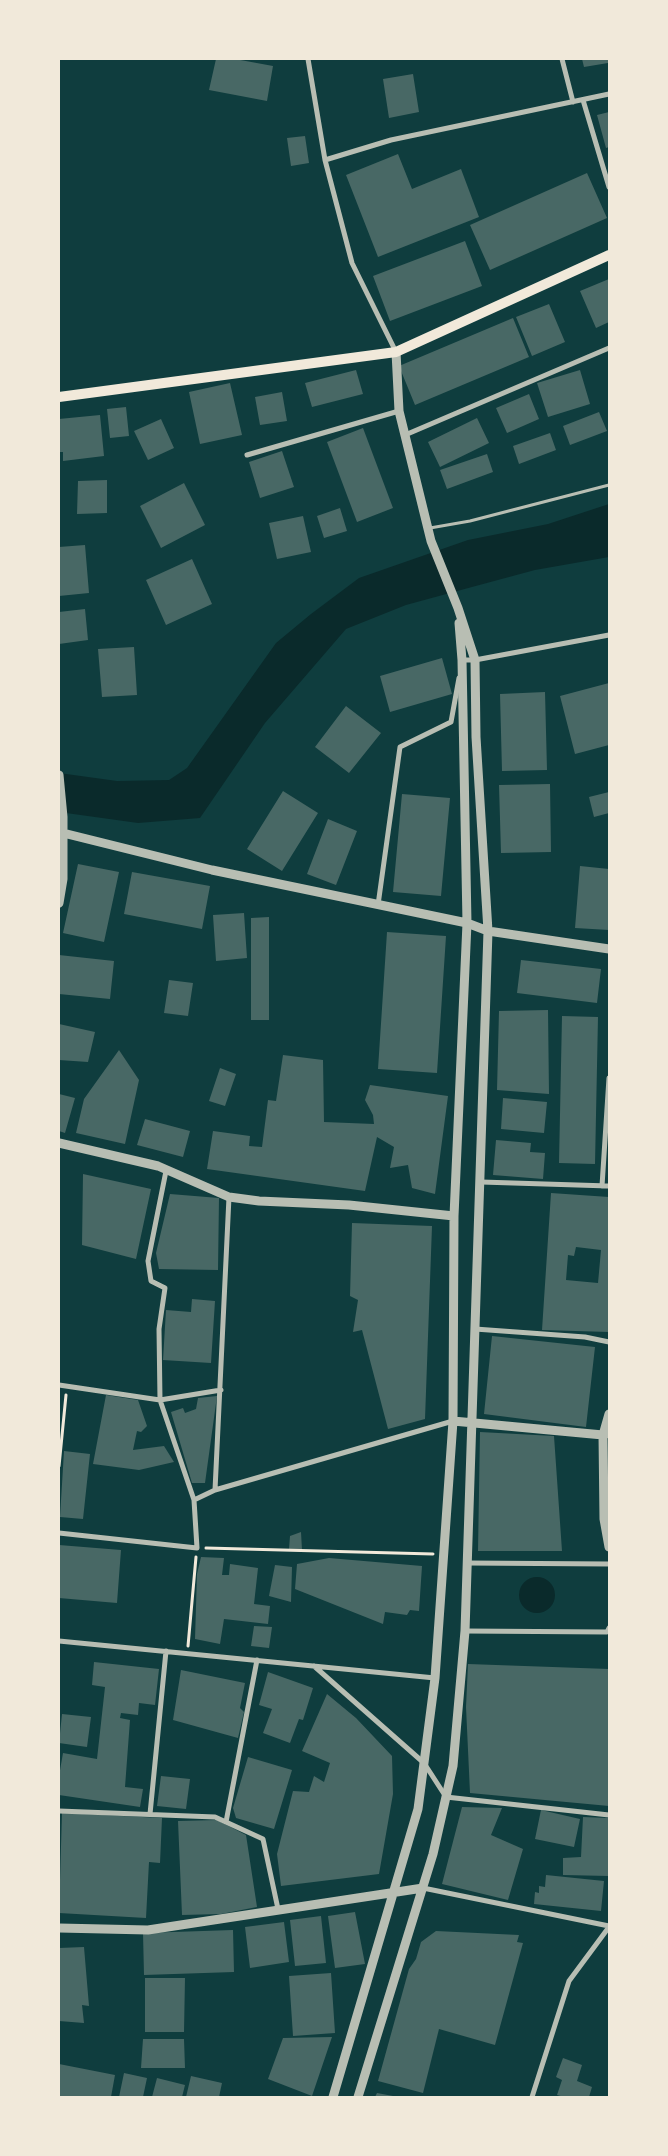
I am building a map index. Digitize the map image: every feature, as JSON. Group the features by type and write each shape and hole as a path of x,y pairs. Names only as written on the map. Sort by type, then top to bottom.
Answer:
{"main road":[{"path":"59,397 396,352 609,256"}],"street":[{"path":"300,59 308,59 325,160 352,263 396,352 399,411 431,541 458,608 475,660 476,737 488,931 467,1562 464,1631 452,1766 433,1854 358,2097"},
{"path":"562,59 573,102"},
{"path":"325,160 391,140 609,94"},
{"path":"583,100 609,187"},
{"path":"405,435 609,348"},
{"path":"247,455 399,411"},
{"path":"333,2097 395,1892 418,1808 436,1678 453,1421 454,1216 467,923 462,660 458,608"},
{"path":"462,660 475,660 609,635"},
{"path":"378,906 400,748 452,722 462,660"},
{"path":"59,775 63,817 61,832 63,879 59,903"},
{"path":"61,832 212,870 467,923 488,931 609,949"},
{"path":"602,1186 609,1078"},
{"path":"59,1143 158,1166 229,1196 259,1201 349,1205 454,1216"},
{"path":"59,1532 197,1548 194,1500 160,1400 160,1329 165,1288 151,1280 148,1261 166,1171"},
{"path":"481,1182 609,1186"},
{"path":"215,1490 229,1196"},
{"path":"475,1329 585,1337 609,1342"},
{"path":"59,1385 160,1400 221,1390"},
{"path":"609,1414 606,1434 604,1519 609,1547"},
{"path":"194,1500 215,1490 453,1421 606,1434"},
{"path":"467,1562 609,1564"},
{"path":"464,1631 608,1631"},
{"path":"59,1641 436,1678"},
{"path":"150,1814 166,1652"},
{"path":"226,1822 257,1660"},
{"path":"313,1666 424,1763 446,1798"},
{"path":"446,1798 609,1815"},
{"path":"59,1811 215,1817 263,1839 278,1910"},
{"path":"59,1928 148,1930 423,1888 609,1927 569,1981 532,2097"}],"lane":[{"path":"428,528 470,521 609,485"}],"path":[{"path":"59,1466 67,1386"},
{"path":"188,1654 197,1548 444,1554"}],"water":[{"path":"609,504 609,557 535,570 406,605 346,629 265,723 200,818 138,823 59,812 59,773 117,781 169,780 187,768 276,643 359,578 468,540 548,524"},
{"path":"537,1577 544,1578 550,1582 554,1588 554,1602 550,1608 544,1612 537,1613 530,1612 524,1608 520,1602 519,1595 520,1588 524,1582 530,1578"}],"building":[{"path":"216,59 235,59 273,66 267,101 209,90"},
{"path":"582,59 608,59 608,63 584,67"},
{"path":"413,74 419,112 389,118 383,79"},
{"path":"609,112 609,147 606,148 597,115"},
{"path":"305,136 309,163 291,166 287,138"},
{"path":"398,154 412,189 461,169 479,217 378,257 346,175"},
{"path":"587,173 607,218 490,270 470,225"},
{"path":"465,241 482,286 390,321 373,276"},
{"path":"609,279 609,322 596,328 580,291"},
{"path":"549,304 565,342 532,356 516,317"},
{"path":"513,318 529,357 415,405 399,366"},
{"path":"356,370 363,394 312,407 305,383"},
{"path":"580,370 590,404 548,417 537,383"},
{"path":"230,383 242,435 200,444 189,392"},
{"path":"282,392 287,421 260,425 255,397"},
{"path":"529,394 539,419 507,433 496,408"},
{"path":"126,407 129,436 110,438 107,409"},
{"path":"599,412 607,431 570,445 563,426"},
{"path":"100,415 104,456 63,461 63,452 59,452 59,419"},
{"path":"477,418 489,443 440,467 428,442"},
{"path":"161,419 174,448 148,460 134,431"},
{"path":"363,428 393,508 357,522 327,442"},
{"path":"550,433 556,450 519,464 513,446"},
{"path":"282,451 294,487 260,498 249,462"},
{"path":"487,454 493,472 447,489 440,470"},
{"path":"107,480 107,513 77,514 78,481"},
{"path":"184,483 205,525 161,548 140,506"},
{"path":"340,508 347,531 324,538 317,516"},
{"path":"303,516 311,552 277,559 269,523"},
{"path":"85,545 89,593 59,596 59,547"},
{"path":"192,559 212,604 166,625 146,580"},
{"path":"85,609 88,640 59,644 59,612"},
{"path":"134,647 137,695 102,697 98,649"},
{"path":"442,658 452,694 390,712 380,676"},
{"path":"609,683 609,745 575,754 560,696"},
{"path":"545,692 547,770 502,771 500,694"},
{"path":"346,706 381,733 349,773 315,747"},
{"path":"550,784 551,852 501,853 499,785"},
{"path":"283,791 318,813 282,871 247,849"},
{"path":"609,792 609,813 594,817 589,797"},
{"path":"402,794 450,798 441,896 393,892"},
{"path":"328,819 357,831 336,885 307,874"},
{"path":"78,864 119,872 104,942 63,933"},
{"path":"580,866 609,869 609,930 575,928"},
{"path":"132,872 210,886 202,929 124,914"},
{"path":"244,913 247,958 216,961 213,915"},
{"path":"269,917 269,1020 251,1020 251,918"},
{"path":"387,932 446,936 437,1073 378,1069"},
{"path":"59,955 114,961 110,999 59,994"},
{"path":"521,960 601,969 597,1003 517,993"},
{"path":"169,980 193,983 188,1016 164,1013"},
{"path":"548,1010 549,1094 497,1090 499,1011"},
{"path":"562,1016 598,1017 595,1164 559,1163"},
{"path":"59,1024 95,1032 88,1062 59,1060"},
{"path":"119,1050 139,1080 125,1144 76,1133 84,1099"},
{"path":"283,1055 323,1060 324,1122 374,1124 373,1115 365,1100 370,1085 448,1096 435,1194 412,1188 408,1165 390,1168 394,1147 377,1137 365,1191 207,1169 213,1131 250,1136 249,1146 262,1147 268,1100 276,1101"},
{"path":"220,1068 236,1074 225,1106 209,1101"},
{"path":"59,1094 75,1098 65,1133 59,1131"},
{"path":"503,1098 547,1102 544,1133 501,1129"},
{"path":"145,1119 190,1131 183,1157 137,1145"},
{"path":"496,1140 531,1143 530,1152 545,1153 543,1179 493,1175"},
{"path":"83,1174 151,1189 136,1259 82,1245"},
{"path":"551,1193 609,1197 609,1332 542,1330","holes":["576,1247 601,1250 598,1283 566,1280 568,1255 574,1256"]},
{"path":"170,1194 219,1198 218,1270 159,1269 156,1253"},
{"path":"352,1223 432,1226 425,1419 388,1429 362,1330 353,1332 358,1300 350,1296"},
{"path":"192,1299 215,1301 211,1363 163,1360 166,1310 191,1312"},
{"path":"492,1336 595,1347 586,1427 484,1414"},
{"path":"106,1395 138,1400 147,1426 141,1432 137,1431 133,1450 164,1446 174,1462 139,1470 93,1464"},
{"path":"217,1396 205,1483 192,1483 171,1412 183,1408 185,1413 196,1409 198,1398"},
{"path":"480,1432 554,1436 562,1551 478,1551"},
{"path":"64,1451 90,1454 83,1519 60,1517"},
{"path":"301,1532 302,1550 289,1549 290,1536"},
{"path":"59,1545 121,1550 117,1603 59,1598"},
{"path":"201,1557 224,1558 222,1575 229,1575 230,1564 258,1568 254,1604 270,1606 268,1624 224,1619 220,1644 195,1639 197,1574"},
{"path":"329,1558 422,1566 419,1611 410,1610 407,1615 385,1612 383,1624 295,1589 297,1564"},
{"path":"275,1565 292,1567 291,1602 269,1596"},
{"path":"254,1626 272,1627 269,1648 251,1646"},
{"path":"94,1662 159,1669 155,1705 139,1703 138,1715 121,1713 120,1718 130,1720 125,1787 143,1789 140,1807 59,1795 59,1776 63,1753 97,1759 105,1687 92,1685"},
{"path":"468,1664 609,1669 609,1806 470,1793 466,1707"},
{"path":"181,1670 245,1683 240,1708 244,1712 238,1738 173,1720"},
{"path":"268,1672 313,1688 303,1720 299,1719 290,1743 263,1733 272,1709 259,1705"},
{"path":"327,1694 356,1718 392,1756 393,1794 379,1874 281,1886 277,1854 293,1791 309,1792 314,1776 324,1782 330,1763 302,1751"},
{"path":"62,1714 91,1717 87,1747 59,1743"},
{"path":"248,1757 292,1770 274,1829 236,1818 233,1808"},
{"path":"161,1776 190,1779 186,1809 157,1806"},
{"path":"462,1807 502,1808 491,1835 523,1849 508,1900 442,1884"},
{"path":"541,1810 580,1819 574,1847 535,1839"},
{"path":"62,1813 162,1818 160,1863 149,1862 146,1918 59,1913"},
{"path":"583,1817 609,1818 609,1876 563,1875 563,1858 581,1857"},
{"path":"217,1820 246,1835 257,1907 221,1914 182,1915 178,1821"},
{"path":"546,1875 604,1881 601,1911 534,1904 535,1892 539,1893 539,1886 545,1887"},
{"path":"355,1912 365,1964 335,1968 328,1916"},
{"path":"321,1916 326,1963 295,1966 290,1920"},
{"path":"284,1922 289,1962 250,1968 245,1927"},
{"path":"233,1930 234,1972 144,1975 143,1933"},
{"path":"436,1931 519,1935 517,1942 523,1943 495,2045 439,2029 423,2093 378,2081 409,1969 416,1959 421,1942"},
{"path":"84,1947 89,2006 82,2005 84,2023 59,2021 59,1948"},
{"path":"331,1973 335,2033 293,2036 289,1976"},
{"path":"145,1978 185,1978 184,2032 145,2032"},
{"path":"332,2037 312,2096 268,2079 283,2038"},
{"path":"143,2039 184,2039 185,2068 141,2068"},
{"path":"563,2058 582,2065 577,2081 592,2087 589,2097 564,2097 557,2095 562,2080 556,2077"},
{"path":"59,2064 115,2075 111,2097 59,2097"},
{"path":"124,2073 147,2078 143,2097 119,2097"},
{"path":"191,2076 222,2083 219,2097 186,2097"},
{"path":"157,2078 185,2085 182,2097 152,2097"},
{"path":"377,2093 393,2096 393,2097 375,2097"}]}
